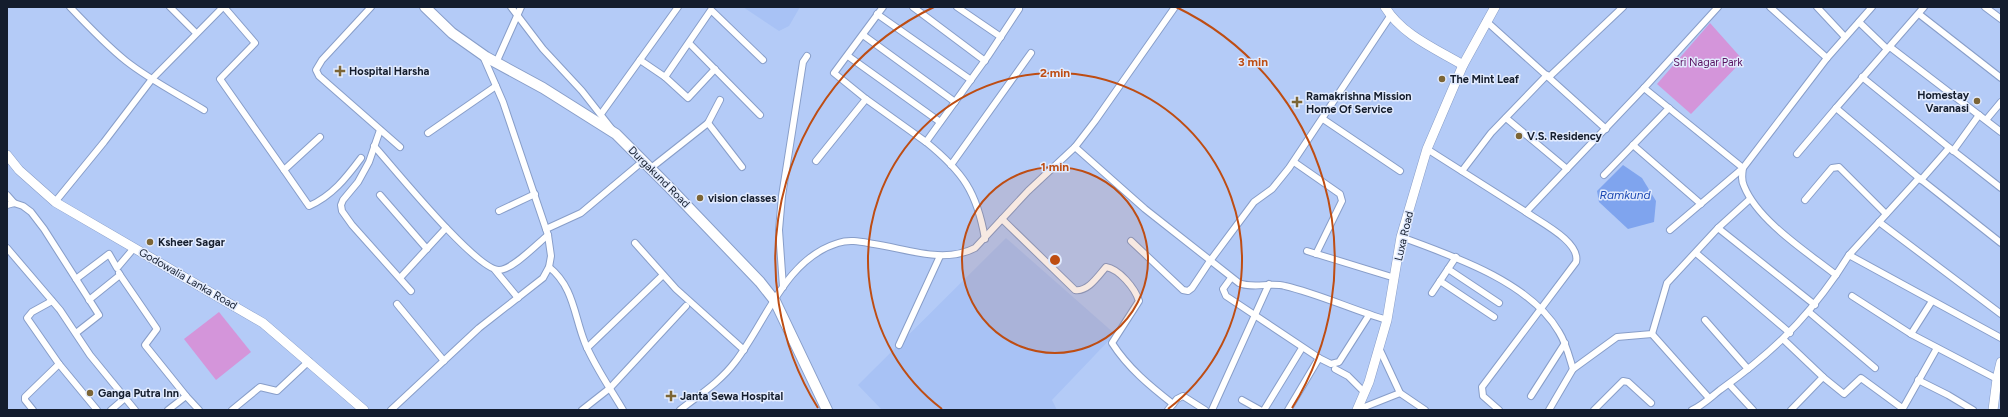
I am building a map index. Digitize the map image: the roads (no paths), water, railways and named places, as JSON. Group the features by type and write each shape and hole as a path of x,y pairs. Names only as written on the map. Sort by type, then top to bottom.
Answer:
{"main road":[{"name":"Durgakund Road","path":"425,7 452,32 482,54 543,88 616,134 647,165 760,282 774,301 827,410"}],"street":[{"path":"70,7 108,46 152,79 204,110"},
{"path":"170,7 196,33"},
{"path":"55,202 104,142 152,79 223,7 255,43 220,79 309,206 319,202 334,191 361,158"},
{"path":"371,7 322,60 316,70 319,76 400,147"},
{"path":"511,7 519,15 543,49 601,114 616,134"},
{"path":"496,63 519,15 521,7"},
{"path":"601,114 678,7"},
{"path":"883,7 834,73 866,99 926,142 951,164 969,186 975,199 981,216 985,239"},
{"path":"913,7 985,61"},
{"path":"957,7 1001,37"},
{"path":"680,410 719,380 744,350 783,287 802,263 815,253 848,241 862,242 940,256 965,253 975,248 1028,191 1075,147 1095,122 1175,7"},
{"path":"1385,7 1391,15 1411,34 1463,65"},
{"name":"Luxa Road","path":"1357,410 1379,348 1387,320 1401,237 1428,149 1463,65 1495,7"},
{"path":"1462,171 1482,144 1506,118 1548,76 1623,7"},
{"path":"1526,212 1606,129 1718,7"},
{"path":"1770,7 1826,58"},
{"path":"1817,7 1846,37"},
{"path":"1670,230 1743,168 1826,58 1872,7"},
{"path":"1797,154 1924,7"},
{"path":"1985,7 2001,19"},
{"path":"926,142 985,61 1019,9"},
{"path":"665,77 711,10 763,60"},
{"path":"877,14 971,80"},
{"path":"1919,14 2001,78"},
{"path":"1131,242 1183,290 1188,291 1192,288 1254,202 1272,189 1294,162 1391,15"},
{"path":"1486,21 1606,129"},
{"path":"1859,22 1889,48 2001,132"},
{"path":"863,35 955,102"},
{"path":"689,43 760,115"},
{"path":"951,164 1031,53"},
{"path":"391,410 479,328 543,278 549,268 551,256 547,232 535,194 496,86 482,54"},
{"path":"783,287 779,242 782,196 803,62 807,56"},
{"path":"848,56 940,122"},
{"path":"640,60 665,77 688,98 715,69"},
{"path":"1862,77 2001,188"},
{"path":"428,133 496,86"},
{"path":"1644,88 1743,168"},
{"path":"816,161 866,99"},
{"path":"495,270 507,268 547,232 581,213 708,123 720,100"},
{"path":"1986,120 2001,102"},
{"path":"1604,175 1669,108"},
{"path":"1836,108 1920,179 2001,243"},
{"path":"1692,410 1728,384 1790,333 1815,305 1849,256 1886,214 1951,149 1979,115"},
{"path":"1506,118 1567,169"},
{"path":"1323,119 1400,170"},
{"path":"708,123 742,166"},
{"path":"380,130 364,172 343,200 341,205 342,211 352,225 411,291"},
{"path":"284,170 320,137"},
{"path":"1633,145 1701,204"},
{"path":"374,146 446,228 484,265 495,270 518,298"},
{"path":"1075,147 1145,209 1231,278 1246,286 1269,284 1292,288 1387,320"},
{"path":"1428,149 1567,240 1576,251 1576,262 1482,388 1483,396 1499,410"},
{"name":"Godowalia Lanka Road","path":"7,155 19,170 55,202 263,323 309,361 364,410"},
{"path":"1294,162 1340,194 1342,201 1316,254"},
{"path":"1805,200 1832,168 1839,167 1886,214"},
{"path":"1743,168 1742,179 1750,199 1773,223 1836,275"},
{"path":"499,211 535,194"},
{"path":"7,195 14,203 23,206 31,212 44,229 99,315 76,333"},
{"path":"380,195 427,249"},
{"path":"1652,334 1667,283 1718,228 1750,199"},
{"path":"7,205 14,203"},
{"path":"1002,219 1075,290 1081,291 1087,288 1106,267 1113,268 1137,293 1139,301 1112,343 1120,356 1145,381 1173,404"},
{"path":"1879,222 2001,314"},
{"path":"400,278 446,228"},
{"path":"1718,228 1815,305"},
{"path":"1401,237 1456,257 1501,280 1541,308 1558,330 1565,343 1572,369"},
{"path":"635,243 676,289 744,350"},
{"path":"117,268 134,248"},
{"path":"1307,251 1395,278"},
{"path":"8,252 52,301 76,333 90,355 135,410"},
{"path":"1696,253 1790,333"},
{"path":"76,279 109,254 120,275 157,328 145,345 199,410"},
{"path":"899,345 940,256"},
{"path":"1849,256 2001,338"},
{"path":"1432,293 1456,257"},
{"path":"549,268 562,280 570,295 588,348 623,410"},
{"path":"1448,269 1498,303"},
{"path":"89,300 120,275"},
{"path":"588,348 663,275"},
{"path":"1231,278 1224,286 1224,293 1229,299 1302,348 1331,364 1339,362 1369,315"},
{"path":"1440,281 1494,317"},
{"path":"1212,410 1269,284"},
{"path":"1852,296 1911,334 1997,378"},
{"path":"52,301 32,312 27,318 59,364 97,410"},
{"path":"1911,334 1932,301"},
{"path":"397,304 444,361"},
{"path":"582,410 610,388 686,306"},
{"path":"1809,312 1876,368"},
{"path":"1705,320 1748,368"},
{"path":"1549,410 1572,369 1617,337 1652,334"},
{"path":"1652,334 1709,398"},
{"path":"1783,339 1844,394 1859,379 1863,379 1902,409 1937,348"},
{"path":"1530,396 1565,343"},
{"path":"1264,410 1302,348"},
{"path":"1379,348 1400,393 1425,410"},
{"path":"1288,410 1319,358"},
{"path":"232,410 260,387 277,391 309,361"},
{"path":"1993,410 1997,378 2001,362"},
{"path":"33,410 26,403 25,397 59,364"},
{"path":"1335,369 1348,376 1364,392"},
{"path":"1791,410 1823,376"},
{"path":"1918,380 1973,410"},
{"path":"1594,410 1623,381 1628,382 1651,403"},
{"path":"1728,384 1753,410"},
{"path":"1357,410 1400,393"},
{"path":"168,410 186,396"},
{"path":"1168,410 1180,396 1183,396 1205,410"},
{"path":"111,410 125,398"},
{"path":"1242,400 1260,410"}],"water":[{"name":"Ramkund","path":"1623,165 1642,178 1656,201 1654,222 1628,229 1599,202 1597,191"}],"place":[{"name":"Hospital Harsha","path":"340,71"},
{"name":"The Mint Leaf","path":"1442,79"},
{"name":"Homestay Varanasi","path":"1977,101"},
{"name":"Ramakrishna Mission Home Of Service","path":"1297,102"},
{"name":"V.S. Residency","path":"1519,136"},
{"name":"vision classes","path":"700,198"},
{"name":"Ksheer Sagar","path":"150,242"},
{"name":"Ganga Putra Inn","path":"90,393"},
{"name":"Janta Sewa Hospital","path":"671,396"}],"park label":[{"name":"Sri Nagar Park","path":"1708,62"}]}
